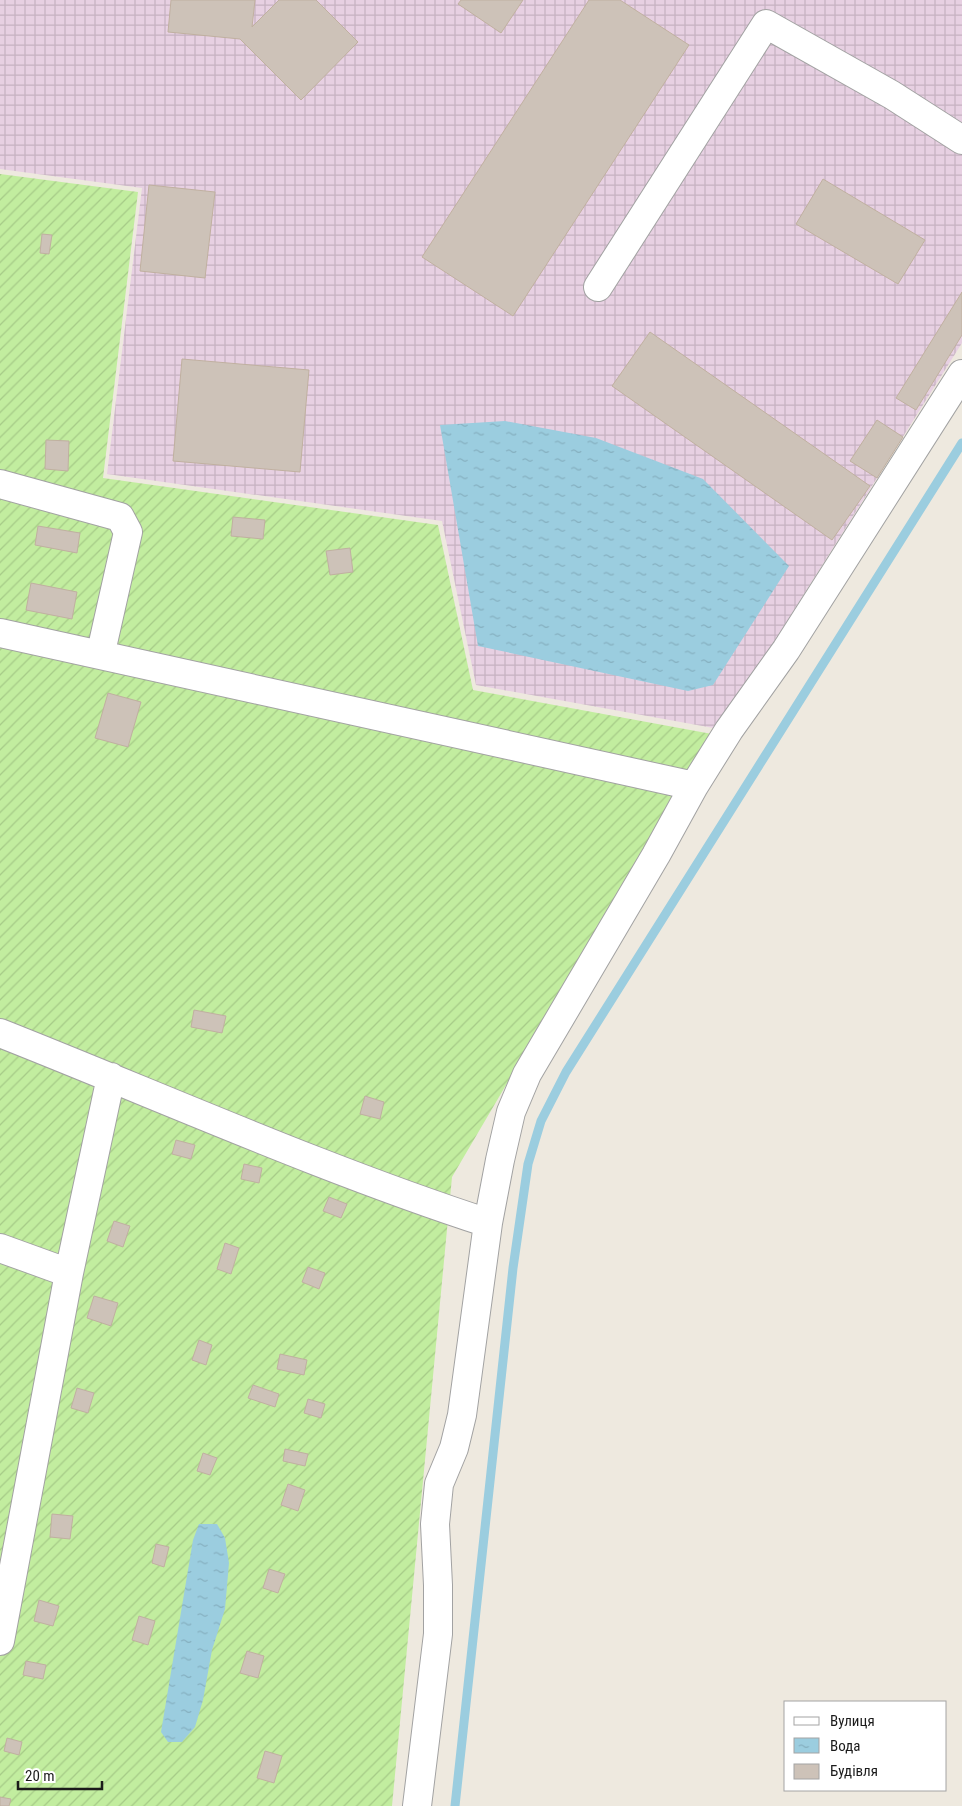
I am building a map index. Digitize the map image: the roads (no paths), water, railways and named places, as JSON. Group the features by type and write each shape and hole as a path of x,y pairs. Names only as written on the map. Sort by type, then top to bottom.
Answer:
{"street":[{"path":"598,287 766,24 892,95 962,140"},
{"path":"417,1806 438,1634 435,1524 439,1484 454,1448 462,1415 488,1223 511,1112 527,1074 652,864 694,786 729,730 786,650 962,374"},
{"path":"0,484 120,517 128,532 103,643"},
{"path":"0,633 694,786"},
{"path":"0,1033 314,1162 488,1223"},
{"path":"1,1626 69,1273 111,1077"},
{"path":"0,1248 69,1273"}],"water":[{"path":"505,421 596,438 703,479 789,566 713,685 688,691 478,646 440,425"},
{"path":"199,1524 217,1524 225,1538 229,1563 225,1609 212,1650 203,1700 195,1727 182,1742 168,1742 161,1732 193,1540"}],"waterway":[{"path":"455,1806 513,1268 528,1164 541,1121 566,1072 962,443"}]}
